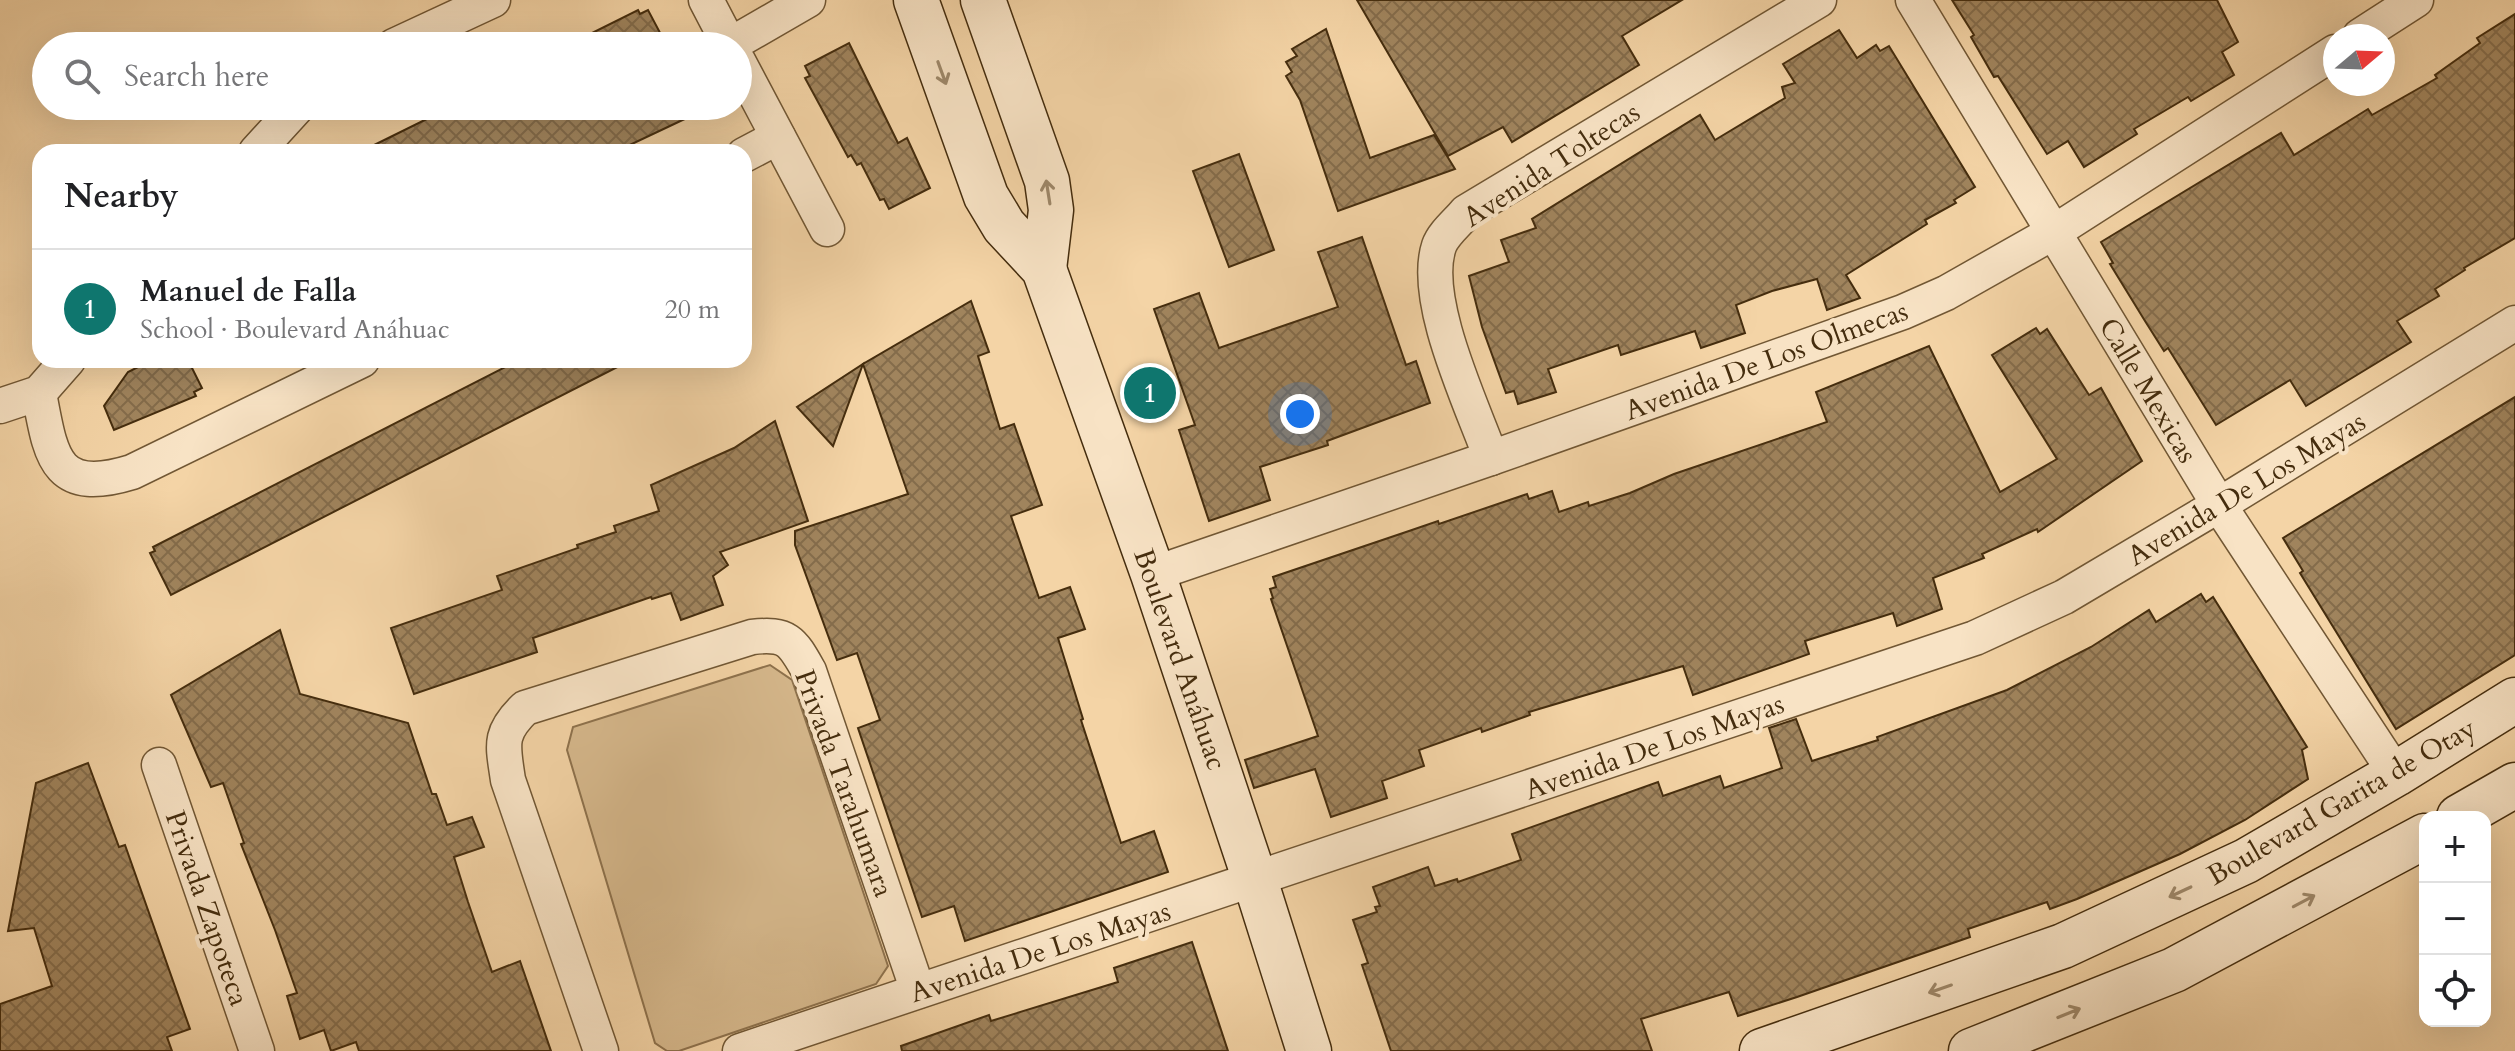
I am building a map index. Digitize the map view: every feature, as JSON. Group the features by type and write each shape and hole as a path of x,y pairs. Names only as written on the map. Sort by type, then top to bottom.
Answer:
{"street":[{"path":"424,32 493,0"},
{"path":"706,0 723,32"},
{"path":"752,38 808,0"},
{"name":"Boulevard Anáhuac","path":"916,0 986,196 1004,226 1044,269 1153,574 1309,1051"},
{"name":"Boulevard Anáhuac","path":"983,0 1047,181 1051,210 1044,269"},
{"name":"Avenida Toltecas","path":"1491,458 1443,328 1435,283 1439,244 1466,212 1819,0"},
{"name":"Calle Mexicas","path":"1913,0 2219,505 2396,774"},
{"path":"2379,24 2416,0"},
{"name":"Avenida De Los Olmecas","path":"1153,574 1903,312 1946,293 2054,232 2323,60"},
{"path":"752,87 827,229"},
{"path":"263,144 285,120"},
{"path":"752,151 778,137"},
{"name":"Avenida De Los Mayas","path":"740,1051 1975,638 2064,597 2515,323"},
{"path":"0,406 39,393 61,368"},
{"path":"39,393 49,444 57,461 68,473 85,480 106,480 132,472 346,368"},
{"name":"Privada Tarahumara","path":"601,1051 508,780 504,749 507,724 525,708 752,637 775,635 795,646 809,671 918,991"},
{"name":"Boulevard Garita de Otay","path":"1762,1051 2063,946 2246,861 2515,700"},
{"name":"Privada Zapoteca","path":"159,765 257,1051"},
{"path":"2470,811 2515,785"},
{"path":"1971,1051 2174,970 2419,839"}],"shaded area":[{"path":"770,665 792,680 888,966 876,984 679,1051 667,1051 655,1043 567,750 573,727"}],"building":[{"path":"1357,0 1682,0 1622,36 1639,65 1512,142 1503,127 1448,156"},
{"path":"1952,0 2217,0 2238,42 2222,52 2234,75 2191,101 2188,97 2134,129 2137,134 2084,167 2068,141 2047,154 1998,76 1994,77 1971,37 1974,35"},
{"path":"638,10 640,14 648,10 660,32 594,32"},
{"path":"2515,14 2515,238 2464,268 2435,289 2439,296 2397,321 2411,342 2306,406 2290,380 2216,425 2168,348 2164,351 2145,321 2110,264 2113,263 2101,242 2281,133 2294,155 2368,109 2372,115 2437,78 2435,75 2480,43 2477,38"},
{"path":"1326,29 1370,158 1434,135 1455,169 1338,211 1300,100 1286,76 1292,72 1286,62 1297,56 1292,49"},
{"path":"1839,30 1857,58 1876,45 1880,51 1889,46 1975,187 1954,200 1956,203 1925,220 1927,224 1846,275 1860,298 1827,310 1817,279 1772,291 1736,305 1745,333 1701,348 1695,331 1621,355 1618,345 1548,369 1556,392 1518,404 1514,391 1506,393 1482,327 1469,276 1509,262 1501,240 1536,228 1532,219 1700,115 1715,140 1785,98 1782,87 1795,83 1783,64"},
{"path":"849,43 898,143 907,138 930,188 889,209 884,199 880,200 861,163 857,165 851,155 848,157 805,78 810,76 805,66"},
{"path":"425,120 683,120 632,144 376,144"},
{"path":"1239,154 1274,250 1229,267 1193,171"},
{"path":"1362,237 1406,365 1416,361 1430,403 1327,441 1328,445 1260,467 1270,500 1209,521 1179,430 1195,425 1154,309 1199,293 1219,348 1338,307 1318,252"},
{"path":"971,301 989,352 978,356 1000,429 1014,424 1042,505 1011,516 1039,598 1070,587 1085,629 1058,638 1121,843 1154,831 1168,872 965,941 954,906 922,917 858,728 880,720 857,653 837,660 795,545 795,531 908,494 863,364"},
{"path":"2036,328 2040,334 2047,329 2089,395 2101,388 2142,461 2038,532 2037,529 1982,554 1984,558 1933,578 1942,609 1897,626 1893,613 1805,641 1809,654 1693,695 1683,666 1529,712 1530,715 1482,732 1481,728 1419,750 1424,766 1382,781 1387,798 1331,817 1315,769 1254,788 1245,760 1318,736 1271,599 1270,589 1276,587 1273,577 1527,494 1529,499 1552,491 1559,512 1630,493 1674,474 1827,422 1816,392 1929,346 2000,492 2057,459 1992,355"},
{"path":"863,364 833,446 797,407"},
{"path":"136,368 192,368 202,388 194,392 196,396 114,430 104,406 128,372"},
{"path":"503,368 615,368 171,595 150,553 155,551 153,547"},
{"path":"2515,397 2515,655 2396,729 2300,573 2303,571 2283,538"},
{"path":"775,421 808,521 720,552 728,565 713,576 723,605 681,620 671,593 651,597 533,638 537,652 414,694 391,628 502,590 497,576 578,548 577,545 616,532 614,526 659,511 651,485 734,448"},
{"path":"2201,594 2206,602 2213,597 2307,747 2302,750 2308,779 2245,820 2180,854 2077,899 2050,909 2047,902 1968,929 1970,937 1797,997 1738,1016 1729,992 1641,1019 1652,1051 1391,1051 1362,965 1368,963 1353,920 1377,912 1375,907 1380,906 1373,887 1428,867 1435,886 1457,879 1458,882 1521,860 1512,834 1658,782 1663,796 1720,776 1724,788 1782,768 1769,728 1796,719 1812,761 1878,740 1877,737 2007,690 2091,647 2149,610 2156,622"},
{"path":"280,630 300,694 408,723 432,794 436,794 447,825 472,817 484,847 454,857 468,902 492,972 520,961 551,1051 359,1051 356,1042 331,1051 324,1030 300,1039 287,996 297,993 241,844 244,843 223,783 211,787 171,695"},
{"path":"88,763 119,847 125,845 190,1029 167,1037 172,1051 0,1051 0,1004 52,986 34,928 8,931 36,783"},
{"path":"1192,942 1228,1051 902,1051 901,1046 989,1015 991,1021 1118,982 1114,968"}],"place":[{"name":"Manuel de Falla","path":"1150,393"}]}
